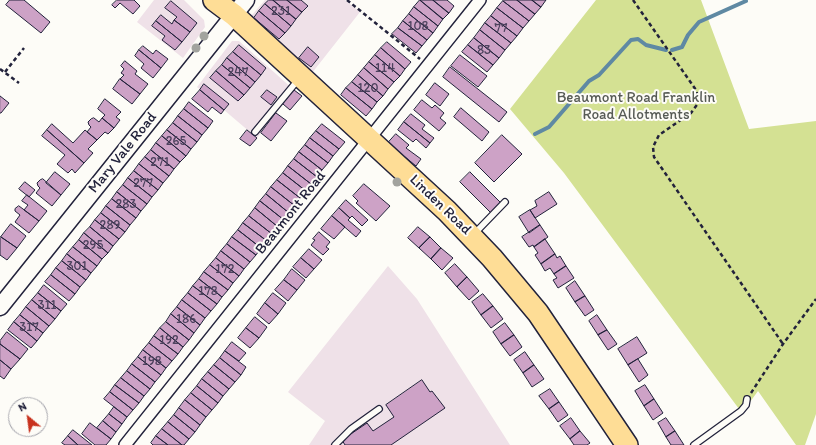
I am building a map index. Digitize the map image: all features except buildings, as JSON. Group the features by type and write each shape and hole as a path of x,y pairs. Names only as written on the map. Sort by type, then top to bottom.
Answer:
{"highway":[{"name":"Linden Road","path":"214,0 240,7 300,76 447,211 472,236 538,313 627,445"}],"street":[{"name":"Beaumont Road","path":"125,445 480,0"},
{"name":"Mary Vale Road","path":"0,307 240,7"}],"lane":[{"path":"255,132 300,76"},
{"path":"472,236 505,202"},
{"path":"694,445 741,411 746,405 747,399"},
{"path":"335,445 351,428 379,409"}],"path":[{"path":"347,0 428,66"},
{"path":"633,0 696,90 699,102 691,113 659,135 653,147 654,157 783,344"},
{"path":"5,72 24,48"},
{"path":"0,69 19,83"},
{"path":"747,399 783,344 816,299"}],"shaded area":[{"path":"154,0 184,0 204,20 205,27 183,58 137,22"},
{"path":"265,0 345,0 360,12 312,73 251,16"},
{"path":"232,41 239,41 294,90 257,138 197,87"},
{"path":"388,266 417,299 510,445 309,445 325,421 288,392"}],"green space":[{"name":"Beaumont Road Franklin Road Allotments","path":"596,0 701,0 749,129 816,121 816,414 805,445 796,445 758,391 742,413 564,173 510,109"}],"waterway":[{"path":"672,50 682,47 688,35 699,22 746,1"},
{"path":"535,134 549,127 589,81 599,75 631,40 638,39 646,45 666,50"}]}
